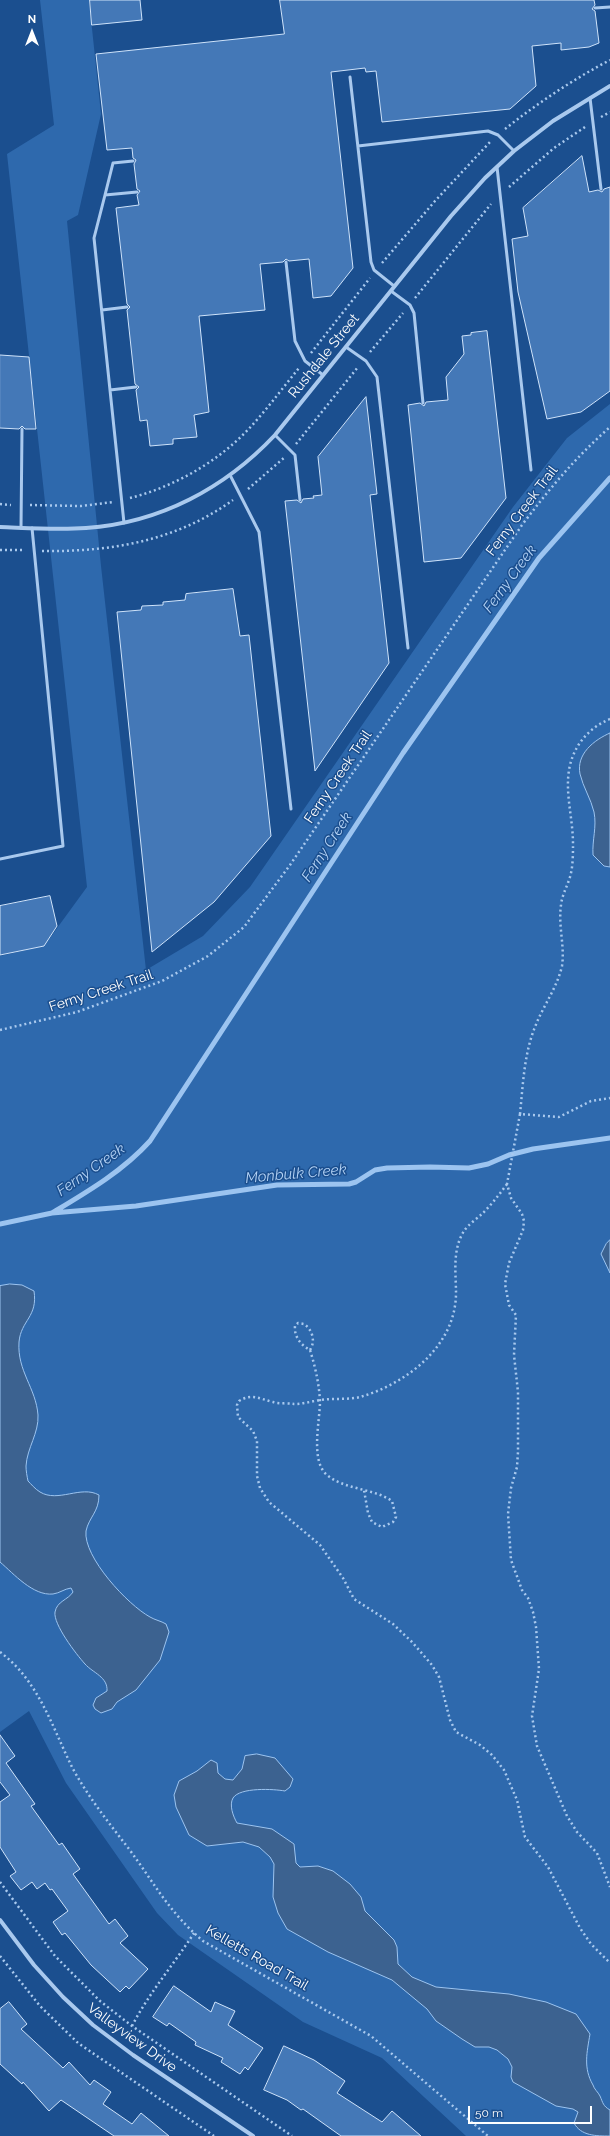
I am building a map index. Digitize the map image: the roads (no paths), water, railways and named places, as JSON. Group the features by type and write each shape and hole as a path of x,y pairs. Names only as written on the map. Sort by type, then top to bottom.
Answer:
{"street":[{"name":"Rushdale Street","path":"0,527 85,528 124,523 159,514 181,504 230,476 275,435 467,197 496,167 553,121 610,86"},
{"name":"Valleyview Drive","path":"0,1920 34,1965 63,1997 93,2026 133,2055 253,2136"}],"lane":[{"path":"595,8 610,7"},
{"path":"350,77 371,262 376,271 394,286"},
{"path":"590,98 600,189"},
{"path":"358,146 488,131 498,135 514,152"},
{"path":"124,523 94,238 113,163 133,161"},
{"path":"496,167 531,470"},
{"path":"105,195 137,192"},
{"path":"286,262 295,342 305,360 323,375"},
{"path":"391,291 410,304 414,313 423,403"},
{"path":"102,310 127,307"},
{"path":"346,347 366,361 377,377 408,648"},
{"path":"110,390 136,387"},
{"path":"21,528 22,429"},
{"path":"275,435 295,455 300,500"},
{"path":"230,476 260,532 291,809"},
{"path":"0,860 63,846 32,528"}],"waterway":[{"name":"Ferny Creek","path":"52,1213 91,1189 116,1171 150,1141 403,753 539,558 610,478"},
{"name":"Monbulk Creek","path":"0,1224 52,1213 136,1206 277,1185 349,1184 356,1182 375,1170 387,1168 469,1168 488,1164 509,1155 533,1149 610,1138"}]}
